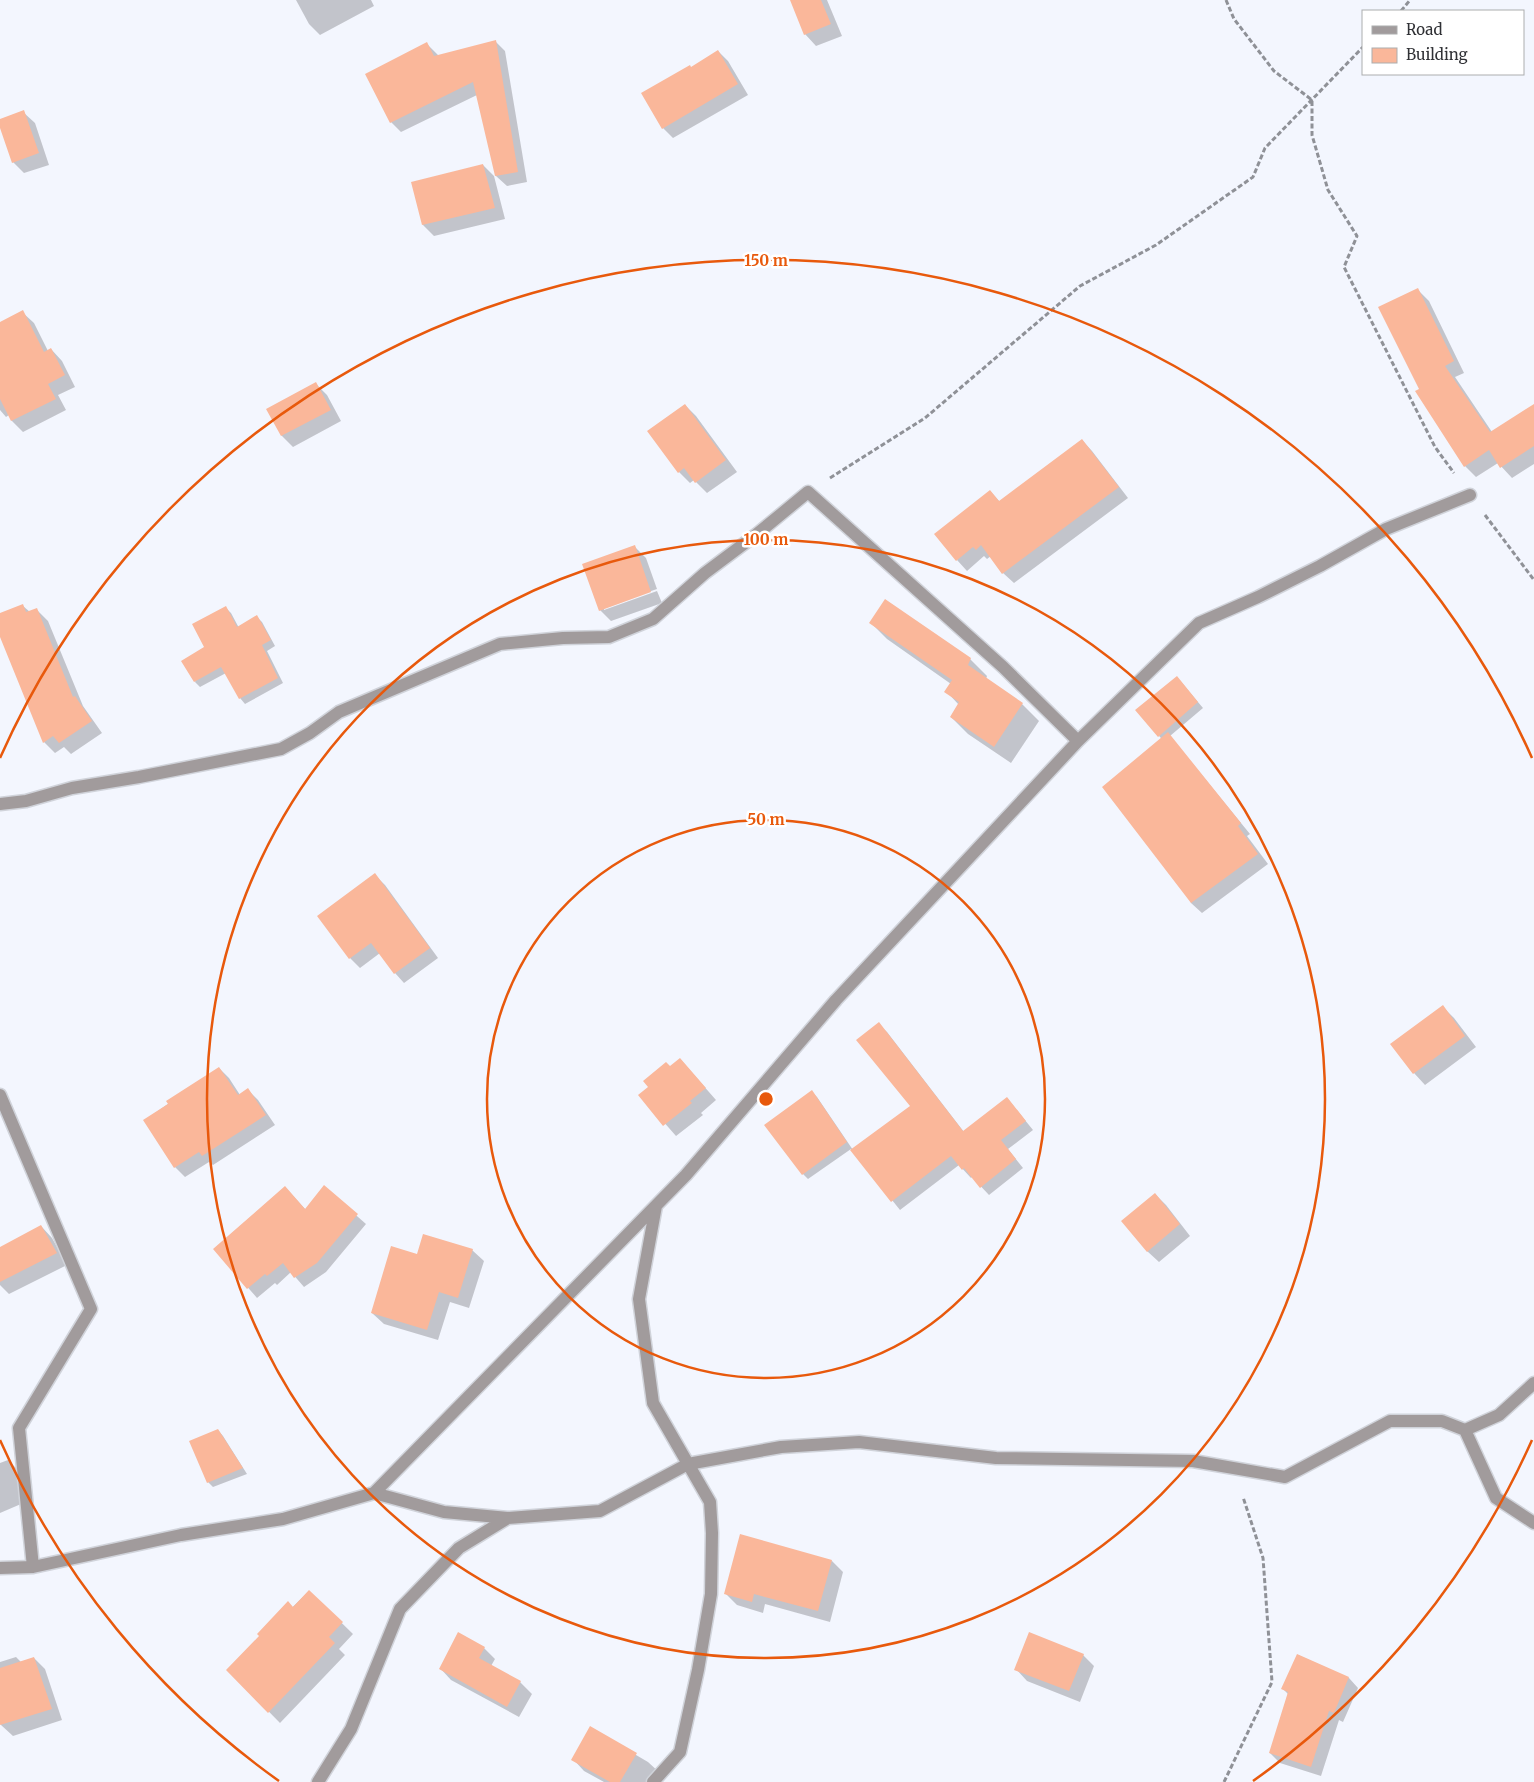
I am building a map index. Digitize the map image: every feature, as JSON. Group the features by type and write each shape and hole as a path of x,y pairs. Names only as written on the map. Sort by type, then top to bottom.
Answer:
{"street":[{"path":"0,804 26,801 72,788 282,749 310,733 339,712 500,644 562,638 609,637 653,619 705,573 808,492 1004,667 1078,741"},
{"path":"0,1568 33,1567 181,1535 283,1519 374,1493 686,1175 836,1000 1078,741 1199,624 1258,598 1386,529 1470,495"},
{"path":"0,1095 91,1309 19,1428 33,1567"},
{"path":"653,1782 680,1752 698,1670 711,1594 712,1534 710,1502 653,1403 639,1300 656,1206"},
{"path":"1465,1430 1499,1415 1534,1383"},
{"path":"374,1493 444,1512 508,1518 600,1511 688,1464 781,1447 859,1442 996,1458 1184,1461 1285,1477 1390,1421 1442,1421 1465,1430 1496,1498 1534,1523"},
{"path":"318,1782 351,1729 400,1609 459,1548 508,1518"}],"path":[{"path":"1226,0 1234,19 1274,71 1312,100"},
{"path":"1402,10 1410,0"},
{"path":"808,492 925,418 1080,286 1156,245 1252,177 1265,148 1362,48"},
{"path":"1312,100 1312,135 1328,190 1357,236 1344,267 1435,447 1534,580"},
{"path":"1217,1465 1243,1497 1263,1558 1272,1682 1224,1782"}],"building":[{"path":"790,0 821,0 831,24 804,35"},
{"path":"496,40 518,172 495,176 473,82 390,123 365,74 427,42 434,56"},
{"path":"718,50 738,84 662,129 641,93 690,65 691,67"},
{"path":"24,110 39,153 12,163 0,128 0,119"},
{"path":"483,164 495,208 422,225 411,182"},
{"path":"1418,288 1454,361 1445,366 1490,432 1534,404 1534,446 1500,468 1489,450 1464,467 1415,391 1419,389 1378,307"},
{"path":"23,310 44,352 51,348 65,375 48,384 56,399 11,421 0,399 0,322"},
{"path":"316,382 331,410 281,436 266,409"},
{"path":"685,404 726,460 695,483 684,468 678,473 647,431"},
{"path":"1082,439 1119,487 1002,574 981,545 976,550 973,547 956,561 934,534 990,490 999,501"},
{"path":"635,545 651,592 599,611 582,564"},
{"path":"885,599 971,658 968,665 1023,703 994,747 950,717 959,702 944,692 952,680 869,623"},
{"path":"23,604 26,612 37,608 73,697 75,696 92,721 59,743 53,736 43,743 0,637 0,613"},
{"path":"226,606 237,627 257,615 271,640 262,645 278,678 239,699 221,667 194,682 181,661 204,647 192,624"},
{"path":"1177,676 1198,702 1158,737 1135,710"},
{"path":"1168,732 1241,823 1238,826 1258,854 1191,903 1102,787"},
{"path":"375,873 430,948 394,974 371,943 349,959 317,916"},
{"path":"1443,1005 1465,1036 1413,1074 1390,1044"},
{"path":"879,1022 963,1131 1007,1097 1026,1121 1001,1140 1016,1159 980,1188 964,1168 962,1170 951,1156 891,1202 850,1150 910,1106 856,1040"},
{"path":"680,1058 706,1088 690,1101 692,1103 663,1126 638,1095 648,1087 643,1081 666,1062 670,1066"},
{"path":"219,1067 238,1095 248,1088 266,1115 202,1156 199,1152 174,1168 143,1120 168,1104 166,1101"},
{"path":"812,1090 847,1142 802,1175 764,1125"},
{"path":"324,1185 358,1214 317,1263 294,1278 283,1263 267,1276 265,1274 247,1289 213,1249 285,1186 305,1209"},
{"path":"1155,1193 1180,1224 1147,1252 1121,1221"},
{"path":"41,1225 57,1253 0,1282 0,1247"},
{"path":"423,1234 473,1249 458,1298 439,1292 427,1330 371,1313 391,1246 417,1254"},
{"path":"218,1429 243,1468 207,1483 189,1441"},
{"path":"740,1534 832,1560 818,1611 754,1594 752,1602 724,1594"},
{"path":"309,1590 343,1622 329,1637 335,1643 268,1713 226,1670 259,1636 257,1634 288,1601 293,1607"},
{"path":"458,1632 485,1647 479,1658 521,1681 507,1707 439,1669"},
{"path":"1029,1632 1084,1654 1069,1691 1014,1670"},
{"path":"1297,1654 1349,1677 1334,1713 1329,1711 1311,1767 1269,1753 1288,1692 1281,1689"},
{"path":"34,1657 52,1709 0,1725 0,1668"},
{"path":"590,1726 637,1753 620,1782 610,1782 571,1760"}]}
